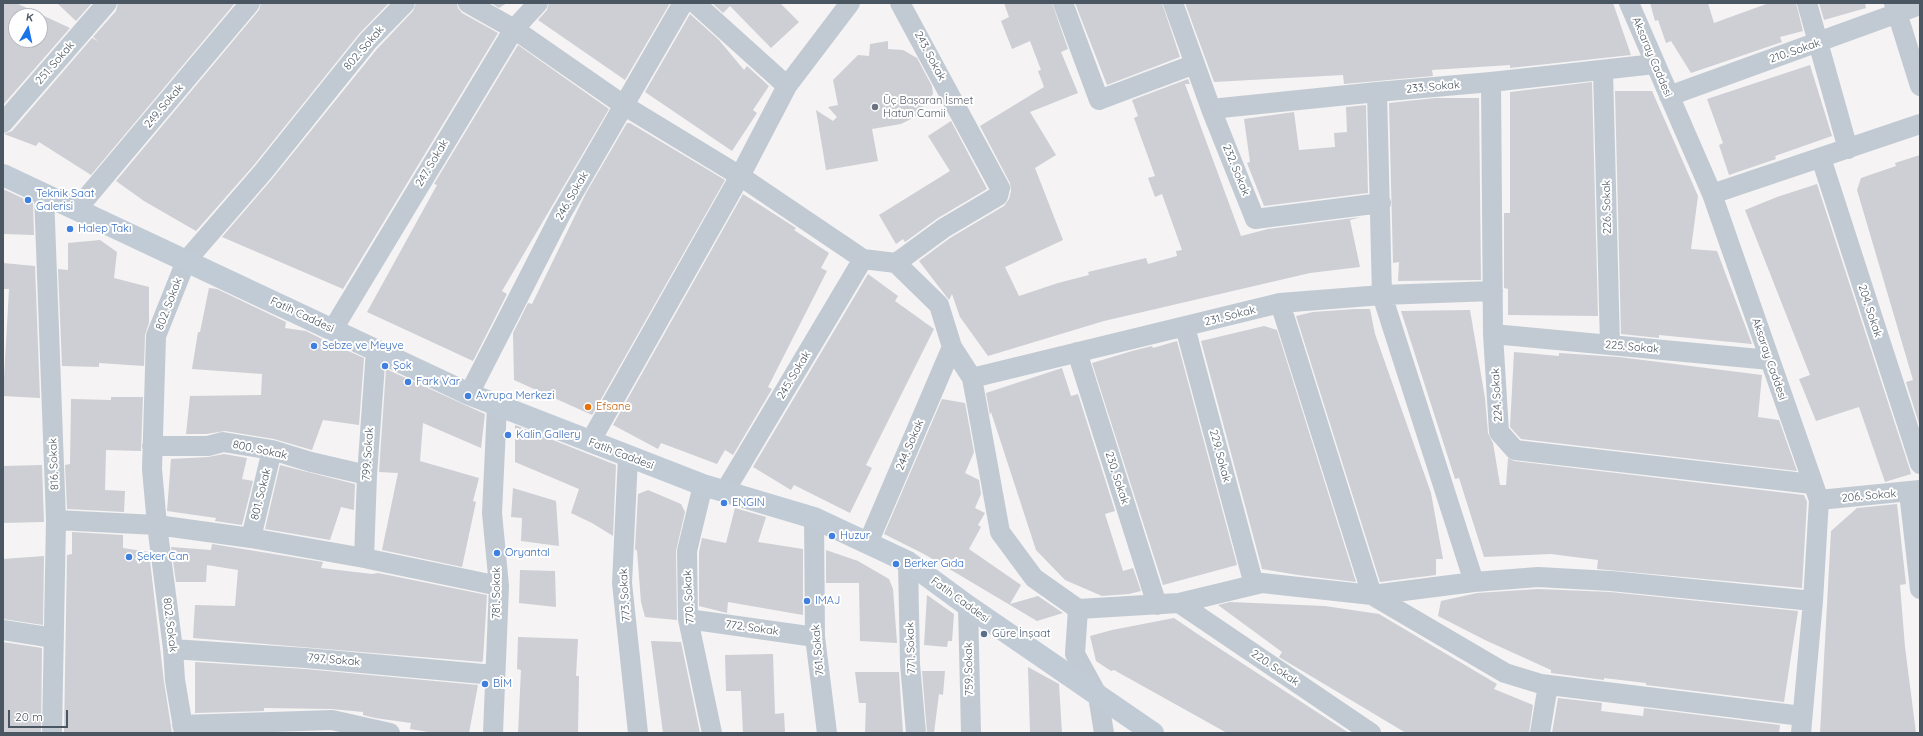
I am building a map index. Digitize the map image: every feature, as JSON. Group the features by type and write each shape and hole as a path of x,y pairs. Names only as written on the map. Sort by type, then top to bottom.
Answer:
{"main road":[{"name":"Fatih Caddesi","path":"3,175 497,406 703,485 814,518 908,562 968,606 1153,733"}],"street":[{"name":"251. Sokak","path":"3,123 106,3"},
{"name":"249. Sokak","path":"77,209 250,3"},
{"name":"802. Sokak","path":"183,729 175,680 173,650 157,525 152,469 156,336 186,261 263,172 368,41 405,3"},
{"path":"468,3 514,29 625,106 740,176 863,259 896,263 939,305 952,347 972,378 1000,532 1034,578 1078,609 1179,603 1262,583 1372,595 1474,582 1538,576 1611,581 1813,600"},
{"name":"247. Sokak","path":"333,329 514,29 538,3"},
{"name":"246. Sokak","path":"469,394 561,214 625,106 649,59 683,3"},
{"path":"695,3 787,86"},
{"path":"590,442 740,176 787,86 850,3"},
{"name":"243. Sokak","path":"896,263 944,228 998,196 1000,188 900,3"},
{"path":"1063,3 1099,100 1195,64"},
{"name":"232. Sokak","path":"1173,3 1211,109 1255,219 1381,203"},
{"name":"Aksaray Caddesi","path":"1629,3 1712,194 1815,492 1813,600 1802,724"},
{"path":"1807,3 1848,150"},
{"name":"210. Sokak","path":"1669,96 1819,43 1895,8 1920,5"},
{"path":"1895,8 1920,86"},
{"name":"233. Sokak","path":"1211,109 1491,82 1655,64"},
{"name":"226. Sokak","path":"1603,70 1610,345"},
{"name":"224. Sokak","path":"1491,82 1493,291 1499,432 1515,450 1815,492"},
{"path":"1378,92 1382,294 1474,582"},
{"path":"1712,194 1848,150 1920,124"},
{"name":"204. Sokak","path":"1821,158 1920,464"},
{"name":"816. Sokak","path":"44,194 56,520 52,733"},
{"name":"245. Sokak","path":"725,491 863,259"},
{"name":"231. Sokak","path":"972,378 1077,352 1185,328 1280,303 1382,294 1493,291"},
{"path":"1280,303 1372,595 1505,673 1548,685 1802,724"},
{"name":"229. Sokak","path":"1185,328 1254,585"},
{"name":"225. Sokak","path":"1494,334 1770,360"},
{"name":"244. Sokak","path":"868,543 952,347"},
{"name":"799. Sokak","path":"364,558 367,475 376,350"},
{"name":"230. Sokak","path":"1077,352 1157,605"},
{"name":"781. Sokak","path":"493,733 494,675 499,586 492,513 497,406"},
{"name":"800. Sokak","path":"152,446 208,446 222,442 272,450 311,462 367,475"},
{"name":"801. Sokak","path":"251,538 272,450"},
{"name":"773. Sokak","path":"628,457 622,583 638,733"},
{"name":"770. Sokak","path":"703,485 686,551 688,619 712,733"},
{"path":"1914,491 1920,589"},
{"name":"206. Sokak","path":"1815,492 1914,491"},
{"name":"761. Sokak","path":"814,518 815,637 827,733"},
{"path":"56,520 157,525 251,538 364,558 499,586"},
{"name":"771. Sokak","path":"908,562 910,664 916,733"},
{"name":"220. Sokak","path":"1179,603 1371,733"},
{"name":"759. Sokak","path":"968,606 971,733"},
{"path":"1078,609 1075,654 1098,696 1104,733"},
{"name":"772. Sokak","path":"688,619 815,637"},
{"path":"3,630 54,638"},
{"name":"797. Sokak","path":"173,650 306,658 494,675"},
{"path":"1540,733 1548,685"},
{"path":"183,729 332,720 390,733"}],"building":[{"path":"3,3 16,3 27,8 8,8 8,48 48,48 48,18 70,28 3,105"},
{"path":"57,3 92,3 76,21"},
{"path":"118,3 235,3 91,175 39,142 36,146 4,134 12,131 92,38 98,41 93,37 116,11"},
{"path":"261,3 389,3 359,34 254,165 196,231 144,201 116,181 259,10"},
{"path":"416,3 457,3 458,8 462,13 498,33 343,289 222,237 272,179 377,49 413,11"},
{"path":"491,3 507,3 499,8"},
{"path":"549,3 670,3 625,80 538,20 547,10"},
{"path":"712,3 780,3 799,22 771,48 730,6 723,13"},
{"path":"1004,3 1052,3 1068,49 1061,52 1078,93 1030,112 1056,155 1035,168 1063,240 1005,267 1019,296 1058,283 1089,275 1088,272 1146,258 1148,264 1177,256 1176,251 1182,250 1162,194 1155,197 1148,178 1155,176 1134,118 1138,116 1132,100 1188,79 1190,84 1185,84 1241,236 1268,229 1361,217 1350,220 1360,267 1310,273 1104,321 988,356 960,317 952,294 949,300 919,261 950,238 1004,206 1009,199 1011,191 1010,183 980,126 1044,87 1038,71 1041,70 1030,41 1012,49 1001,21 1009,17"},
{"path":"1075,3 1162,3 1180,57 1107,85"},
{"path":"1185,3 1613,3 1631,55 1510,68 1510,65 1432,70 1433,76 1344,84 1343,75 1214,82"},
{"path":"1650,3 1708,3 1714,23 1769,3 1796,3 1803,31 1780,37 1782,42 1691,73 1671,41 1666,43 1658,20 1655,21"},
{"path":"1819,3 1865,3 1866,8 1824,20"},
{"path":"690,14 719,40 744,70 747,66 769,86 753,110 757,113 732,151 645,92"},
{"name":"Üç Başaran İsmet Hatun Camii","path":"888,41 888,49 903,50 917,58 932,86 933,94 915,117 901,124 872,129 878,161 826,170 816,110 833,121 837,117 828,107 838,105 833,80 858,55 869,56 870,44"},
{"path":"518,45 609,109 502,291 507,294 473,361 367,312 437,185 434,184"},
{"path":"1810,65 1832,136 1775,156 1776,159 1729,175 1719,145 1723,143 1707,99"},
{"path":"1592,82 1598,316 1508,315 1508,289 1504,288 1504,213 1510,213 1510,92"},
{"path":"1615,91 1652,91 1698,196 1691,249 1717,251 1752,344 1659,335 1659,338 1621,334"},
{"path":"1435,98 1479,98 1481,280 1398,281 1399,262 1393,263 1389,103"},
{"path":"1366,105 1368,193 1264,206 1247,163 1250,162 1244,119 1294,112 1299,150 1335,147 1334,133 1347,132 1346,107"},
{"path":"951,121 987,189 938,218 905,242 903,239 896,244 879,215 950,171 928,136"},
{"path":"627,123 630,123 725,180 592,415 514,380 513,333 528,303 532,304 586,193"},
{"path":"1920,155 1920,427 1906,382 1913,380 1857,190 1861,178 1896,166 1895,163"},
{"path":"1817,184 1911,474 1885,482 1859,407 1816,421 1799,379 1810,375 1745,210 1777,197"},
{"path":"3,189 33,203 34,235 3,234"},
{"path":"743,194 796,228 794,230 829,253 821,268 827,271 768,387 772,389 733,455 725,450 717,464 661,443 658,449 613,425"},
{"path":"100,240 117,252 114,278 149,287 149,323 145,335 144,366 99,363 99,367 62,366 58,269 68,270 68,243"},
{"path":"3,263 35,266 40,398 3,396 9,289 3,289"},
{"path":"868,274 898,296 895,301 934,329 866,465 872,468 850,513 794,485 791,490 753,467"},
{"path":"209,288 217,289 286,322 285,328 306,331 322,339 321,343 337,346 364,358 359,425 323,420 312,450 274,439 225,431 206,434 186,434 190,396 261,395 262,374 192,369 198,332 200,332"},
{"path":"1370,309 1375,334 1431,493 1443,559 1436,559 1436,575 1380,582 1296,316 1313,312"},
{"path":"1470,310 1485,398 1488,433 1493,443 1500,485 1506,485 1508,458 1514,461 1804,495 1807,502 1802,588 1597,569 1598,560 1551,554 1484,557 1459,478 1455,479 1401,311"},
{"path":"1264,326 1277,330 1356,582 1262,569 1201,341"},
{"path":"1177,341 1237,565 1163,585 1092,363 1132,351 1152,346 1153,348"},
{"path":"1514,352 1559,356 1559,353 1619,357 1762,375 1758,417 1779,420 1797,471 1521,439 1510,427"},
{"path":"1062,368 1071,396 1078,394 1115,511 1105,514 1123,571 1133,568 1141,591 1129,594 1102,596 1065,580 1036,550 991,412 990,415 986,393"},
{"path":"386,369 485,414 481,448 423,423 420,461 479,478 473,501 476,502 462,567 382,550 398,473 379,472"},
{"path":"111,397 143,397 141,451 106,450 105,490 125,491 124,512 67,509 65,465 70,464 71,399 111,400"},
{"path":"942,399 965,403 974,452 965,473 979,480 981,494 975,508 985,513 978,525 981,527 969,549 1021,585 1010,604 1038,596 1063,613 1037,621 924,554 884,534"},
{"path":"515,425 616,465 613,536 592,523 571,513 579,489 515,462"},
{"path":"224,454 247,458 242,479 253,481 242,525 215,521 216,518 167,511 171,459 208,457"},
{"path":"42,465 44,522 3,523 3,466"},
{"path":"280,465 355,484 354,510 341,507 330,540 265,529"},
{"path":"513,488 556,501 559,546 521,541 522,518 511,517"},
{"path":"648,490 681,504 685,512 676,551 677,620 645,617 641,602 637,551 635,549 638,494"},
{"path":"1897,504 1906,584 1900,585 1905,647 1916,733 1820,733 1831,531 1857,508"},
{"path":"735,508 766,517 758,542 803,549 803,615 728,602 727,613 699,606 699,552 702,538 726,543"},
{"path":"72,532 123,535 123,548 149,552 164,682 172,733 64,733 67,555 72,554"},
{"path":"212,544 323,562 321,568 372,574 378,573 487,595 483,660 482,662 193,638 195,605 235,606 238,570 207,565 206,582 176,582 171,547 211,550"},
{"path":"826,550 858,561 889,579 893,589 897,643 860,641 859,583 826,583"},
{"path":"44,556 43,625 3,619 3,559"},
{"path":"520,570 555,571 556,607 519,603"},
{"path":"1538,589 1610,592 1798,611 1784,702 1646,685 1646,683 1604,678 1604,680 1551,673 1551,670 1485,640 1438,616 1441,601 1477,593"},
{"path":"927,595 954,614 952,641 948,641 947,647 924,645"},
{"path":"1230,602 1325,606 1379,614 1497,684 1494,689 1533,705 1529,733 1406,733 1279,657 1282,652 1218,605"},
{"path":"1174,618 1349,733 1227,733 1114,670 1111,671 1096,661 1090,636 1112,630"},
{"path":"518,637 578,639 576,676 579,676 578,733 518,733 521,670 517,669"},
{"path":"651,641 681,642 700,733 663,733"},
{"path":"3,642 42,648 41,733 3,733"},
{"path":"773,654 775,714 784,713 785,733 743,733 741,691 726,691 725,655"},
{"path":"195,662 305,669 478,685 469,733 434,733 410,729 411,723 375,718 363,715 363,712 332,709 264,708 264,711 195,713"},
{"path":"1028,667 1059,684 1062,733 1030,733"},
{"path":"922,671 945,671 943,695 939,694 934,733 927,733"},
{"path":"855,672 899,672 903,733 865,733 866,703 859,703"},
{"path":"1558,698 1602,703 1601,711 1643,716 1644,708 1780,725 1779,733 1552,733"}],"place":[{"name":"Üç Başaran İsmet Hatun Camii","path":"875,107"},
{"name":"Teknik Saat Galerisi","path":"28,200"},
{"name":"Halep Takı","path":"70,229"},
{"name":"Sebze ve Meyve","path":"314,346"},
{"name":"Şok","path":"385,366"},
{"name":"Fark Var","path":"408,382"},
{"name":"Avrupa Merkezi","path":"468,396"},
{"name":"Efsane","path":"588,407"},
{"name":"Kalin Gallery","path":"508,435"},
{"name":"ENGIN","path":"724,503"},
{"name":"Huzur","path":"832,536"},
{"name":"Oryantal","path":"497,553"},
{"name":"Şeker Can","path":"129,557"},
{"name":"Berker Gıda","path":"896,564"},
{"name":"IMAJ","path":"807,601"},
{"name":"Güre İnşaat","path":"984,634"},
{"name":"BİM","path":"485,684"}]}
